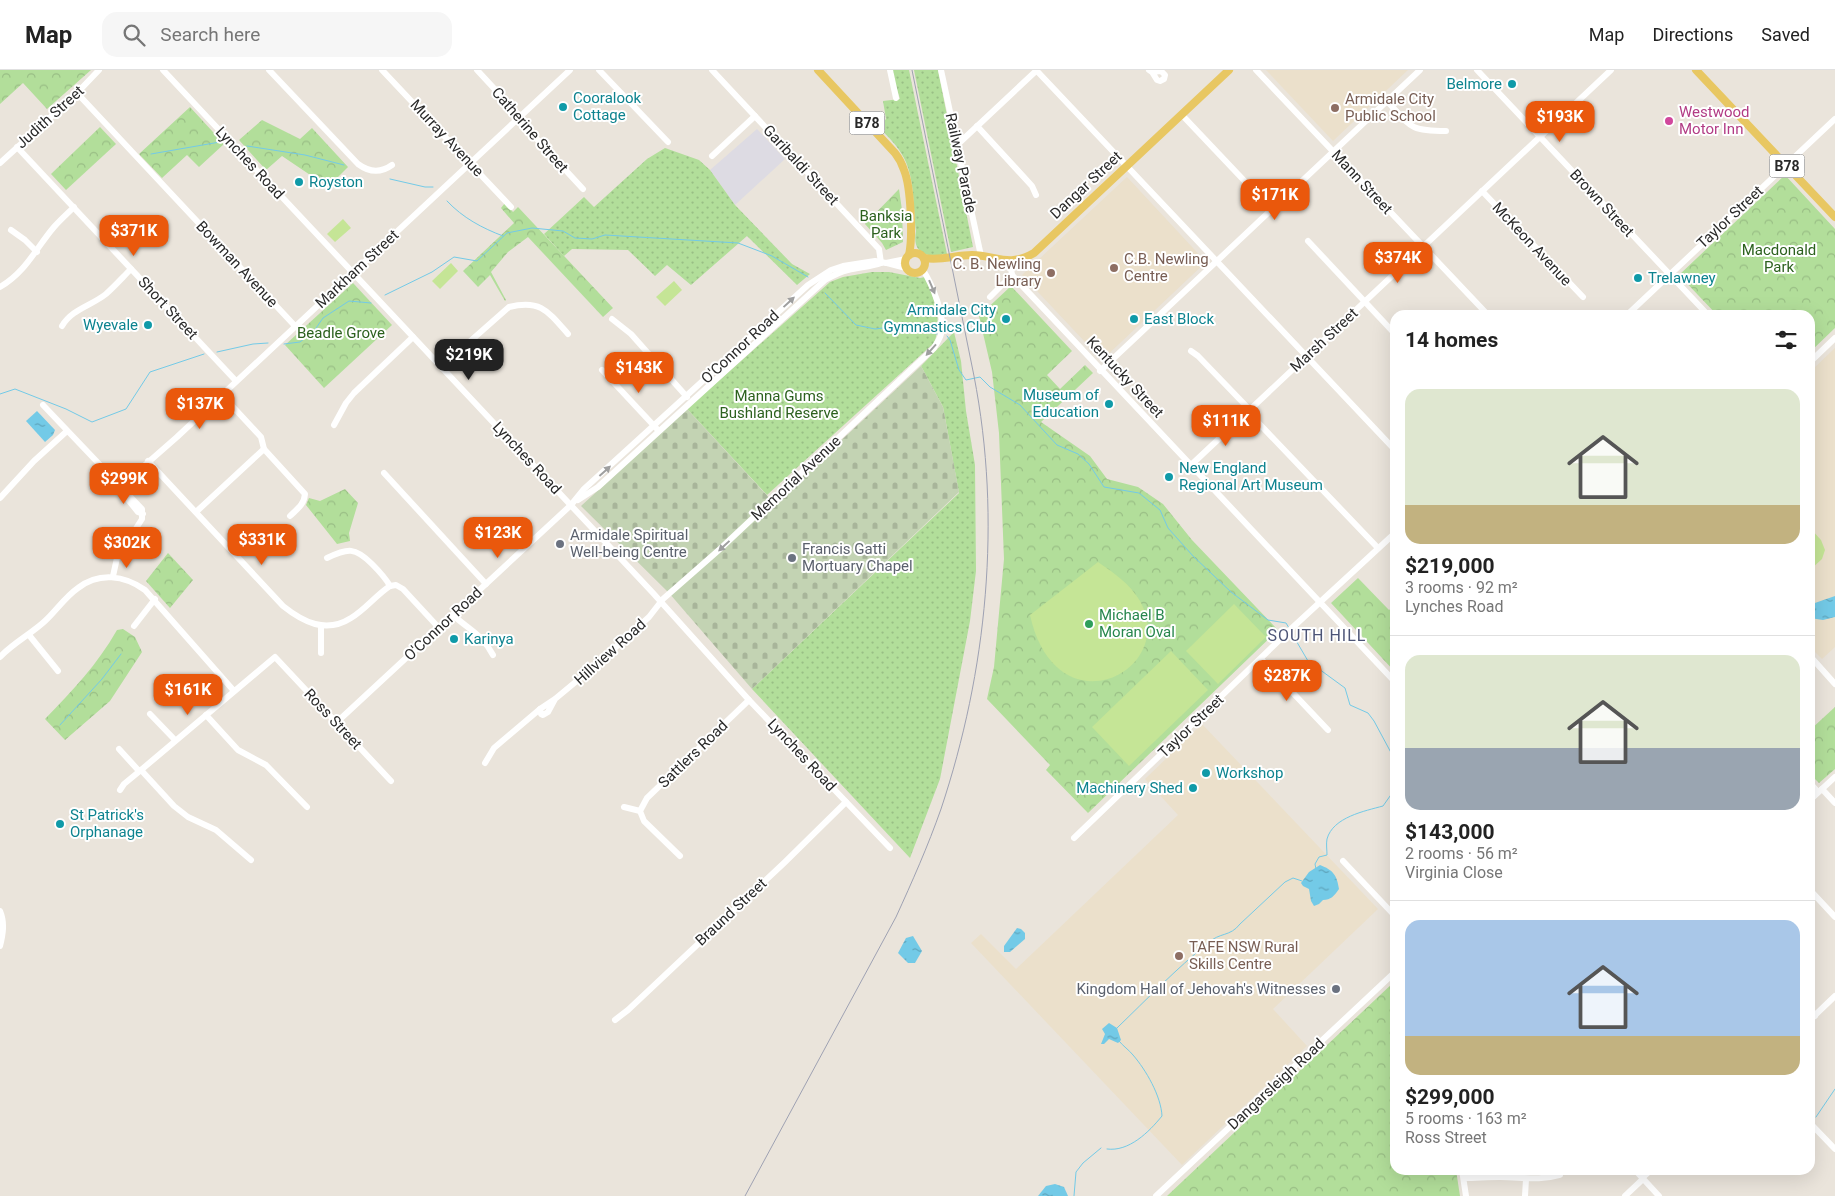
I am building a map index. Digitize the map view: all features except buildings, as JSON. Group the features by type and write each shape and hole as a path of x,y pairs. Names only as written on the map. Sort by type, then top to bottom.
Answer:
{"main road":[{"name":"B78","path":"818,70 895,152 901,162 907,181 912,242 906,268"},
{"name":"Dangar Street","path":"921,255 939,259 981,256 1010,261 1034,253 1230,70"},
{"name":"B78","path":"1696,70 1835,217"},
{"name":"B78","path":"912,242 921,255 924,269"},
{"path":"907,257 921,255"},
{"name":"Dangar Street","path":"924,269 939,259"},
{"path":"906,268 914,274 924,269"}],"street":[{"name":"Judith Street","path":"0,163 77,93 99,70"},
{"name":"Lynches Road","path":"163,70 662,601 749,700 890,848"},
{"path":"269,70 358,164 366,170 377,171 384,170 392,165"},
{"name":"Murray Avenue","path":"382,70 511,207"},
{"name":"Catherine Street","path":"476,70 583,189"},
{"name":"Markham Street","path":"120,487 222,395 570,70"},
{"path":"599,70 668,142"},
{"name":"Garibaldi Street","path":"712,70 879,249 884,263"},
{"path":"890,70 896,98"},
{"name":"Railway Parade","path":"941,70 981,256"},
{"path":"956,146 1037,70 1390,445"},
{"name":"Mann Street","path":"1256,70 1483,310"},
{"path":"1100,371 1420,70"},
{"name":"Brown Street","path":"1477,70 1703,310"},
{"name":"Marsh Street","path":"1190,466 1611,70"},
{"name":"Bowman Avenue","path":"77,93 295,326"},
{"path":"1387,102 1416,130 1446,131"},
{"path":"1182,115 1272,210"},
{"path":"712,156 756,116"},
{"name":"Taylor Street","path":"1631,310 1835,119"},
{"path":"977,126 1032,186 1036,195"},
{"name":"Short Street","path":"17,147 236,381"},
{"name":"McKeon Avenue","path":"1482,191 1582,297"},
{"path":"0,287 13,280 37,252 54,227 74,208"},
{"path":"11,230 26,240 37,252"},
{"path":"1308,241 1390,329"},
{"name":"O'Connor Road","path":"570,505 598,487 825,280 850,270 875,266 907,257"},
{"name":"O'Connor Road","path":"337,722 570,505 584,489 815,280 831,270 843,266 875,261 906,268"},
{"path":"990,297 1012,275 1010,261"},
{"path":"62,326 66,319 82,307 105,295 132,269"},
{"name":"Memorial Avenue","path":"662,601 726,544 934,348 941,335 942,327 938,305 924,269"},
{"name":"Kentucky Street","path":"1012,275 1100,371 1390,677"},
{"path":"442,367 509,306 534,304 542,307 551,314 568,334"},
{"path":"612,319 631,334 687,397"},
{"path":"334,425 354,393 413,337"},
{"path":"1815,357 1835,338"},
{"path":"1191,351 1198,356 1378,548"},
{"path":"602,370 660,432"},
{"path":"222,395 261,437 264,449 305,494 301,506 290,516"},
{"path":"44,405 142,509 143,515 117,558 113,576"},
{"path":"0,498 67,431"},
{"path":"196,512 264,449"},
{"path":"148,462 283,606 310,624 321,626 337,625 351,618 390,586 396,585 403,589 439,628"},
{"path":"384,473 486,584"},
{"name":"Taylor Street","path":"1074,838 1292,628 1390,537"},
{"path":"327,558 347,550 355,550 362,554 390,586"},
{"path":"0,657 46,621 77,589 90,582 113,576 136,584 155,599 234,691 124,784 120,790"},
{"path":"134,626 155,599"},
{"name":"Hillview Road","path":"485,763 494,748 540,710 541,714 545,715 555,699 636,629 662,601"},
{"path":"452,615 465,627 483,638 493,655"},
{"path":"321,626 321,653"},
{"path":"29,635 58,671"},
{"name":"Ross Street","path":"234,691 274,656 391,781"},
{"path":"1261,659 1328,730"},
{"path":"1815,662 1835,684"},
{"name":"Sattlers Road","path":"640,811 647,798 749,700"},
{"path":"150,714 175,740"},
{"path":"206,715 238,750 266,765 307,807"},
{"path":"119,749 174,806 188,817 216,830 251,860"},
{"path":"1815,796 1835,776"},
{"path":"1815,787 1835,803"},
{"name":"Braund Street","path":"615,1020 628,1010 784,863 846,802"},
{"path":"624,807 640,811 644,822 680,856"},
{"path":"1343,861 1390,911"},
{"path":"1815,895 1835,916"},
{"path":"0,911 3,918 0,946"},
{"name":"Dangarsleigh Road","path":"1156,1196 1390,977"},
{"path":"1815,1016 1835,996"},
{"path":"1815,1128 1835,1150"},
{"path":"1463,1175 1466,1196"},
{"path":"1464,1178 1501,1177 1526,1179 1549,1178 1560,1175"},
{"path":"1639,1175 1659,1196"},
{"path":"1626,1196 1647,1175"},
{"path":"1526,1179 1526,1196"}],"shaded area":[{"name":"Armidale City Public School","path":"1266,70 1408,70 1333,141"},
{"path":"757,129 785,159 735,205 710,170"},
{"name":"C.B. Newling Centre","path":"1127,177 1206,262 1102,360 1022,275"},
{"path":"1835,348 1835,647 1822,659 1815,652 1815,367"},
{"name":"TAFE NSW Rural Skills Centre","path":"1202,724 1378,909 1273,1009 1307,1046 1182,1165 971,943 981,934 1016,969 1178,815 1145,779"}],"green space":[{"path":"0,70 91,70 47,109 23,83 0,104"},
{"path":"891,70 909,70 947,254 942,254 942,256 925,254 918,249 915,238 912,184 908,166 899,150 879,127 886,119 883,101 900,99"},
{"path":"914,70 938,70 973,247 951,252"},
{"path":"190,107 224,144 199,167 187,155 162,178 139,154"},
{"path":"262,120 300,139 312,128 348,167 328,187 282,156 266,170 239,140"},
{"path":"100,127 116,144 66,190 51,174"},
{"path":"665,148 699,160 710,170 735,205 792,264 810,274 797,285 747,236 691,285 667,265 655,276 628,250 572,249 564,256 544,234 584,197 594,207 647,159"},
{"name":"Macdonald Park","path":"1785,175 1835,229 1835,328 1815,347 1815,310 1712,310 1679,275"},
{"name":"Banksia Park","path":"899,189 903,242 886,250 865,224"},
{"path":"505,203 513,212 518,207 613,308 603,317 528,237 508,252 491,272 505,301 490,275 478,287 463,271 514,223 501,208"},
{"path":"343,219 351,228 335,242 327,234"},
{"path":"451,263 458,271 440,289 432,281"},
{"name":"Manna Gums Bushland Reserve","path":"872,272 889,272 920,278 925,277 936,309 938,326 934,343 767,495 687,409 830,282 843,277"},
{"path":"674,281 682,290 665,306 656,297"},
{"name":"Beadle Grove","path":"353,283 392,325 324,388 285,345"},
{"path":"1011,286 1072,351 1047,375 1060,389 1085,365 1093,373 1041,422 1090,456 1107,479 1138,487 1163,504 1192,540 1278,630 1088,813 1046,770 1050,765 987,699 994,667 1004,559 999,433 992,372 979,316"},
{"path":"954,332 961,361 966,411 975,465 976,571 970,621 940,779 910,858 752,689 959,493 943,407 921,366"},
{"path":"921,366 943,407 959,492 752,689 669,593 581,506 687,409 774,503"},
{"path":"345,489 358,503 349,533 350,541 337,544 306,505 309,498 320,501"},
{"path":"1815,533 1821,540 1825,550 1822,559 1815,565"},
{"path":"168,553 193,580 170,608 146,581"},
{"name":"Michael B Moran Oval","path":"1098,562 1121,579 1136,595 1140,601 1148,627 1143,649 1129,667 1109,678 1087,681 1064,672 1044,651 1030,615"},
{"path":"1358,578 1390,609 1390,667 1331,603"},
{"path":"1234,604 1266,637 1218,684 1186,651"},
{"path":"123,629 135,637 142,652 110,701 65,740 45,719 93,666 117,630"},
{"path":"1171,651 1208,690 1129,766 1092,727"},
{"path":"1835,707 1835,769 1819,783 1815,779 1815,725"},
{"path":"1390,986 1390,1175 1457,1175 1460,1196 1167,1196"}],"water":[{"path":"37,411 55,430 53,435 45,442 26,421"},
{"path":"1835,596 1835,617 1823,620 1815,619 1815,603"},
{"path":"1320,865 1334,874 1339,889 1332,897 1314,906 1309,889 1301,883 1309,872"},
{"path":"1017,928 1025,933 1025,939 1010,952 1004,952 1004,946"},
{"path":"913,936 922,951 915,963 908,963 898,953 906,938"},
{"path":"1109,1023 1117,1028 1121,1040 1118,1043 1109,1039 1104,1044 1101,1044 1105,1034 1102,1029"},
{"path":"1055,1184 1064,1187 1068,1196 1038,1196 1046,1186"}],"waterway":[{"path":"151,154 220,142"},
{"path":"247,146 305,155 344,165"},
{"path":"390,179 433,187"},
{"path":"447,201 473,222 503,236"},
{"path":"385,295 432,272 454,257 477,261 507,233 532,228 563,231 575,238 592,239 605,235 738,243 772,256 808,277"},
{"path":"825,293 856,325 875,329 898,326 937,334"},
{"path":"284,344 300,342 314,331 323,318 349,301 371,303"},
{"path":"947,336 959,370 966,380 980,377 990,387 1020,405 1057,445 1078,454 1089,464 1104,487 1139,493 1160,510 1168,528 1193,556 1231,592 1268,620 1286,623 1289,628"},
{"path":"217,352 253,344 268,343"},
{"path":"0,394 15,389 66,409 92,422 126,409 150,372 204,354"},
{"path":"1291,632 1308,661 1345,688 1350,705 1368,713 1390,751"},
{"path":"60,725 102,679 121,654"},
{"path":"1316,869 1315,864 1319,857 1327,855 1327,839 1330,831 1336,825 1350,816 1383,806 1390,796"},
{"path":"1117,1028 1208,943 1236,928 1285,882 1293,878 1302,881"},
{"path":"1107,1149 1123,1147 1138,1140 1162,1116 1159,1100 1148,1076 1133,1055 1119,1041"},
{"path":"1816,1117 1835,1089"},
{"path":"1074,1196 1076,1172 1083,1163 1101,1148"}],"railway":[{"path":"745,1196 896,917 920,864 941,809 957,757 970,703 979,649 985,595 988,540 983,430 974,376 912,70"}],"place":[{"name":"Belmore","path":"1512,84"},
{"name":"Cooralook Cottage","path":"563,107"},
{"name":"Armidale City Public School","path":"1335,108"},
{"name":"Westwood Motor Inn","path":"1669,121"},
{"name":"Royston","path":"299,182"},
{"name":"C.B. Newling Centre","path":"1114,268"},
{"name":"C. B. Newling Library","path":"1051,273"},
{"name":"Trelawney","path":"1638,278"},
{"name":"Armidale City Gymnastics Club","path":"1006,319"},
{"name":"East Block","path":"1134,319"},
{"name":"Wyevale","path":"148,325"},
{"name":"Museum of Education","path":"1109,404"},
{"name":"New England Regional Art Museum","path":"1169,477"},
{"name":"Armidale Spiritual Well-being Centre","path":"560,544"},
{"name":"Francis Gatti Mortuary Chapel","path":"792,558"},
{"name":"Michael B Moran Oval","path":"1089,624"},
{"name":"Karinya","path":"454,639"},
{"name":"Workshop","path":"1206,773"},
{"name":"Machinery Shed","path":"1193,788"},
{"name":"St Patrick's Orphanage","path":"60,824"},
{"name":"TAFE NSW Rural Skills Centre","path":"1179,956"},
{"name":"Kingdom Hall of Jehovah's Witnesses","path":"1336,989"}],"district":[{"name":"SOUTH HILL","path":"1317,635"}]}
